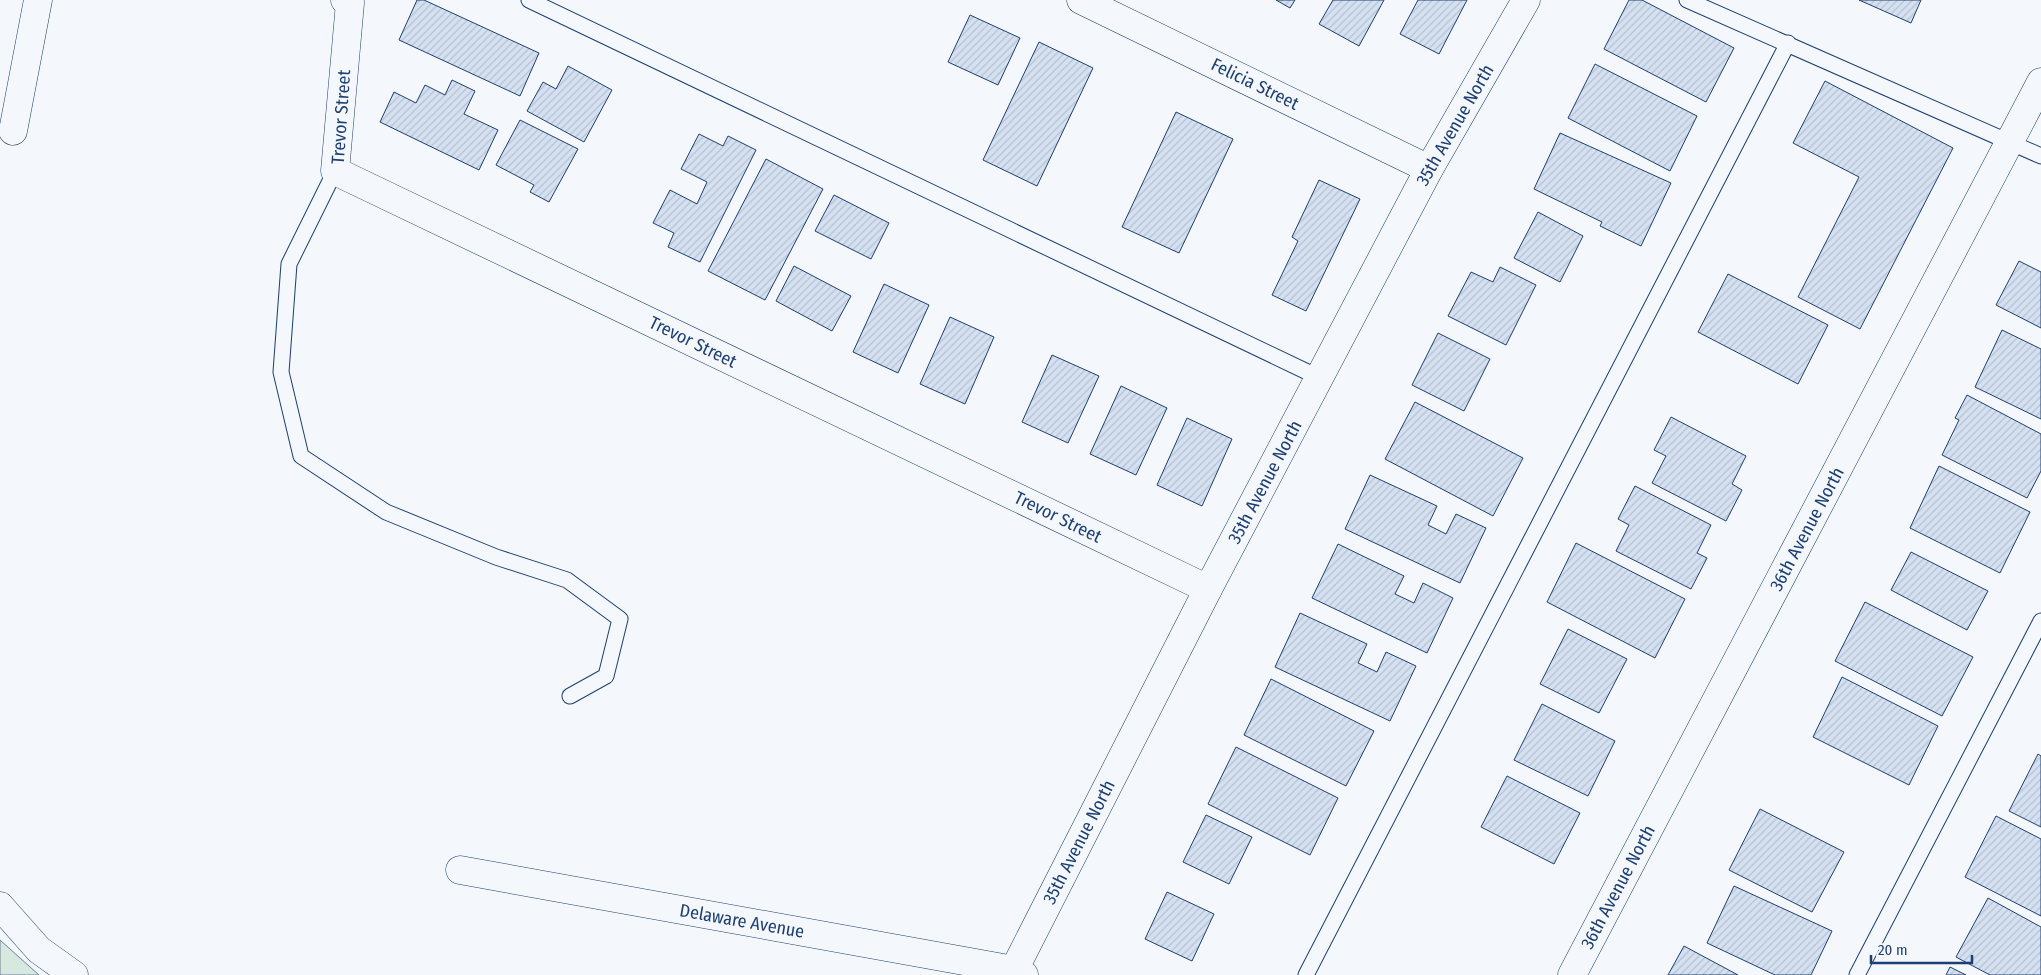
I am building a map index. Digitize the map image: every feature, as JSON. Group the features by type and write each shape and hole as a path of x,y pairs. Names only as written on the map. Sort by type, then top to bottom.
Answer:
{"main road":[{"path":"13,131 38,0"},
{"name":"Felicia Street","path":"1081,0 1429,169"},
{"name":"35th Avenue North","path":"1019,973 1208,589 1429,169 1526,0"},
{"name":"Trevor Street","path":"349,1 335,171 1208,589"},
{"name":"36th Avenue North","path":"1572,975 2041,82"},
{"name":"Delaware Avenue","path":"460,870 1019,973"},
{"path":"0,906 39,950 74,975"}],"lane":[{"path":"529,0 1320,378"},
{"path":"1687,0 2041,156"},
{"path":"1306,975 1788,43"},
{"path":"335,171 290,264 280,372 301,456 386,512 496,558 567,580 620,619 606,676 570,696"},
{"path":"1857,975 2041,621"}],"shaded area":[{"path":"0,940 39,975 0,975"}],"building":[{"path":"417,0 424,0 539,53 520,96 399,40"},
{"path":"1276,0 1295,0 1290,8"},
{"path":"1333,0 1384,0 1359,46 1319,24"},
{"path":"1418,0 1467,0 1439,54 1400,34"},
{"path":"1629,0 1642,0 1734,48 1706,102 1604,49"},
{"path":"1859,0 1921,0 1911,23"},
{"path":"970,15 1020,38 998,85 948,62"},
{"path":"1039,42 1093,68 1037,186 983,160"},
{"path":"1595,64 1697,116 1670,171 1568,118"},
{"path":"568,66 612,90 584,142 527,111 543,82 556,89"},
{"path":"452,80 475,91 464,114 498,130 479,170 380,122 394,92 416,103 425,85 445,95"},
{"path":"1825,81 1953,148 1860,329 1798,297 1859,177 1793,143"},
{"path":"1176,112 1233,139 1179,253 1122,227"},
{"path":"520,120 578,149 549,202 530,192 534,185 496,165"},
{"path":"1560,133 1671,183 1641,246 1600,226 1602,222 1534,189"},
{"path":"699,134 723,146 728,136 756,150 700,262 668,247 674,233 653,223 670,190 697,204 707,182 681,169"},
{"path":"766,159 823,189 765,300 708,271"},
{"path":"1319,180 1360,199 1306,311 1272,295 1298,241 1292,237"},
{"path":"834,195 889,223 871,259 815,231"},
{"path":"1538,212 1583,236 1560,282 1514,258"},
{"path":"2019,261 2041,272 2041,328 1996,305"},
{"path":"794,266 851,296 832,331 776,301"},
{"path":"1500,267 1536,285 1506,345 1448,316 1471,272 1493,282"},
{"path":"1728,274 1828,325 1798,384 1698,332"},
{"path":"884,284 929,305 898,373 853,352"},
{"path":"950,317 994,337 965,404 920,384"},
{"path":"2002,330 2041,349 2041,419 1975,387"},
{"path":"1438,333 1490,359 1464,411 1412,385"},
{"path":"1052,355 1099,376 1068,443 1022,422"},
{"path":"1121,386 1167,408 1136,475 1090,454"},
{"path":"1967,395 2041,434 2041,471 2027,498 1942,455 1959,420 1955,418"},
{"path":"1415,402 1523,458 1493,516 1385,459"},
{"path":"1671,417 1746,456 1732,484 1742,490 1726,521 1652,483 1666,456 1654,450"},
{"path":"1187,418 1232,439 1202,506 1157,485"},
{"path":"1939,466 2030,512 2000,573 1910,528"},
{"path":"1370,475 1437,506 1428,525 1446,534 1456,514 1486,528 1460,583 1345,529"},
{"path":"1635,486 1711,525 1697,553 1707,558 1691,589 1616,551 1629,525 1618,519"},
{"path":"1576,543 1685,599 1655,658 1547,602"},
{"path":"1338,544 1404,576 1395,594 1414,603 1423,583 1453,598 1427,653 1312,598"},
{"path":"1911,552 1988,591 1967,630 1891,590"},
{"path":"1865,602 1973,657 1942,716 1835,661"},
{"path":"1300,613 1367,644 1358,663 1377,672 1386,652 1416,666 1390,721 1275,667"},
{"path":"1568,629 1627,659 1599,713 1540,684"},
{"path":"1842,677 1938,726 1909,785 1813,737"},
{"path":"1271,679 1374,731 1346,786 1244,735"},
{"path":"1542,704 1615,741 1588,796 1514,760"},
{"path":"1236,747 1338,798 1310,855 1208,804"},
{"path":"2038,754 2041,756 2041,827 2009,811"},
{"path":"1507,776 1580,813 1554,864 1481,827"},
{"path":"1760,809 1844,852 1812,912 1729,870"},
{"path":"1206,815 1252,837 1229,884 1183,862"},
{"path":"1996,816 2041,839 2041,916 1965,877"},
{"path":"1734,886 1832,931 1811,975 1775,975 1707,943"},
{"path":"1167,892 1214,914 1192,961 1145,939"},
{"path":"1988,898 2041,927 2041,975 1990,975 1956,957"},
{"path":"1684,946 1738,975 1668,975"},
{"path":"1950,967 1966,975 1946,975"}]}
